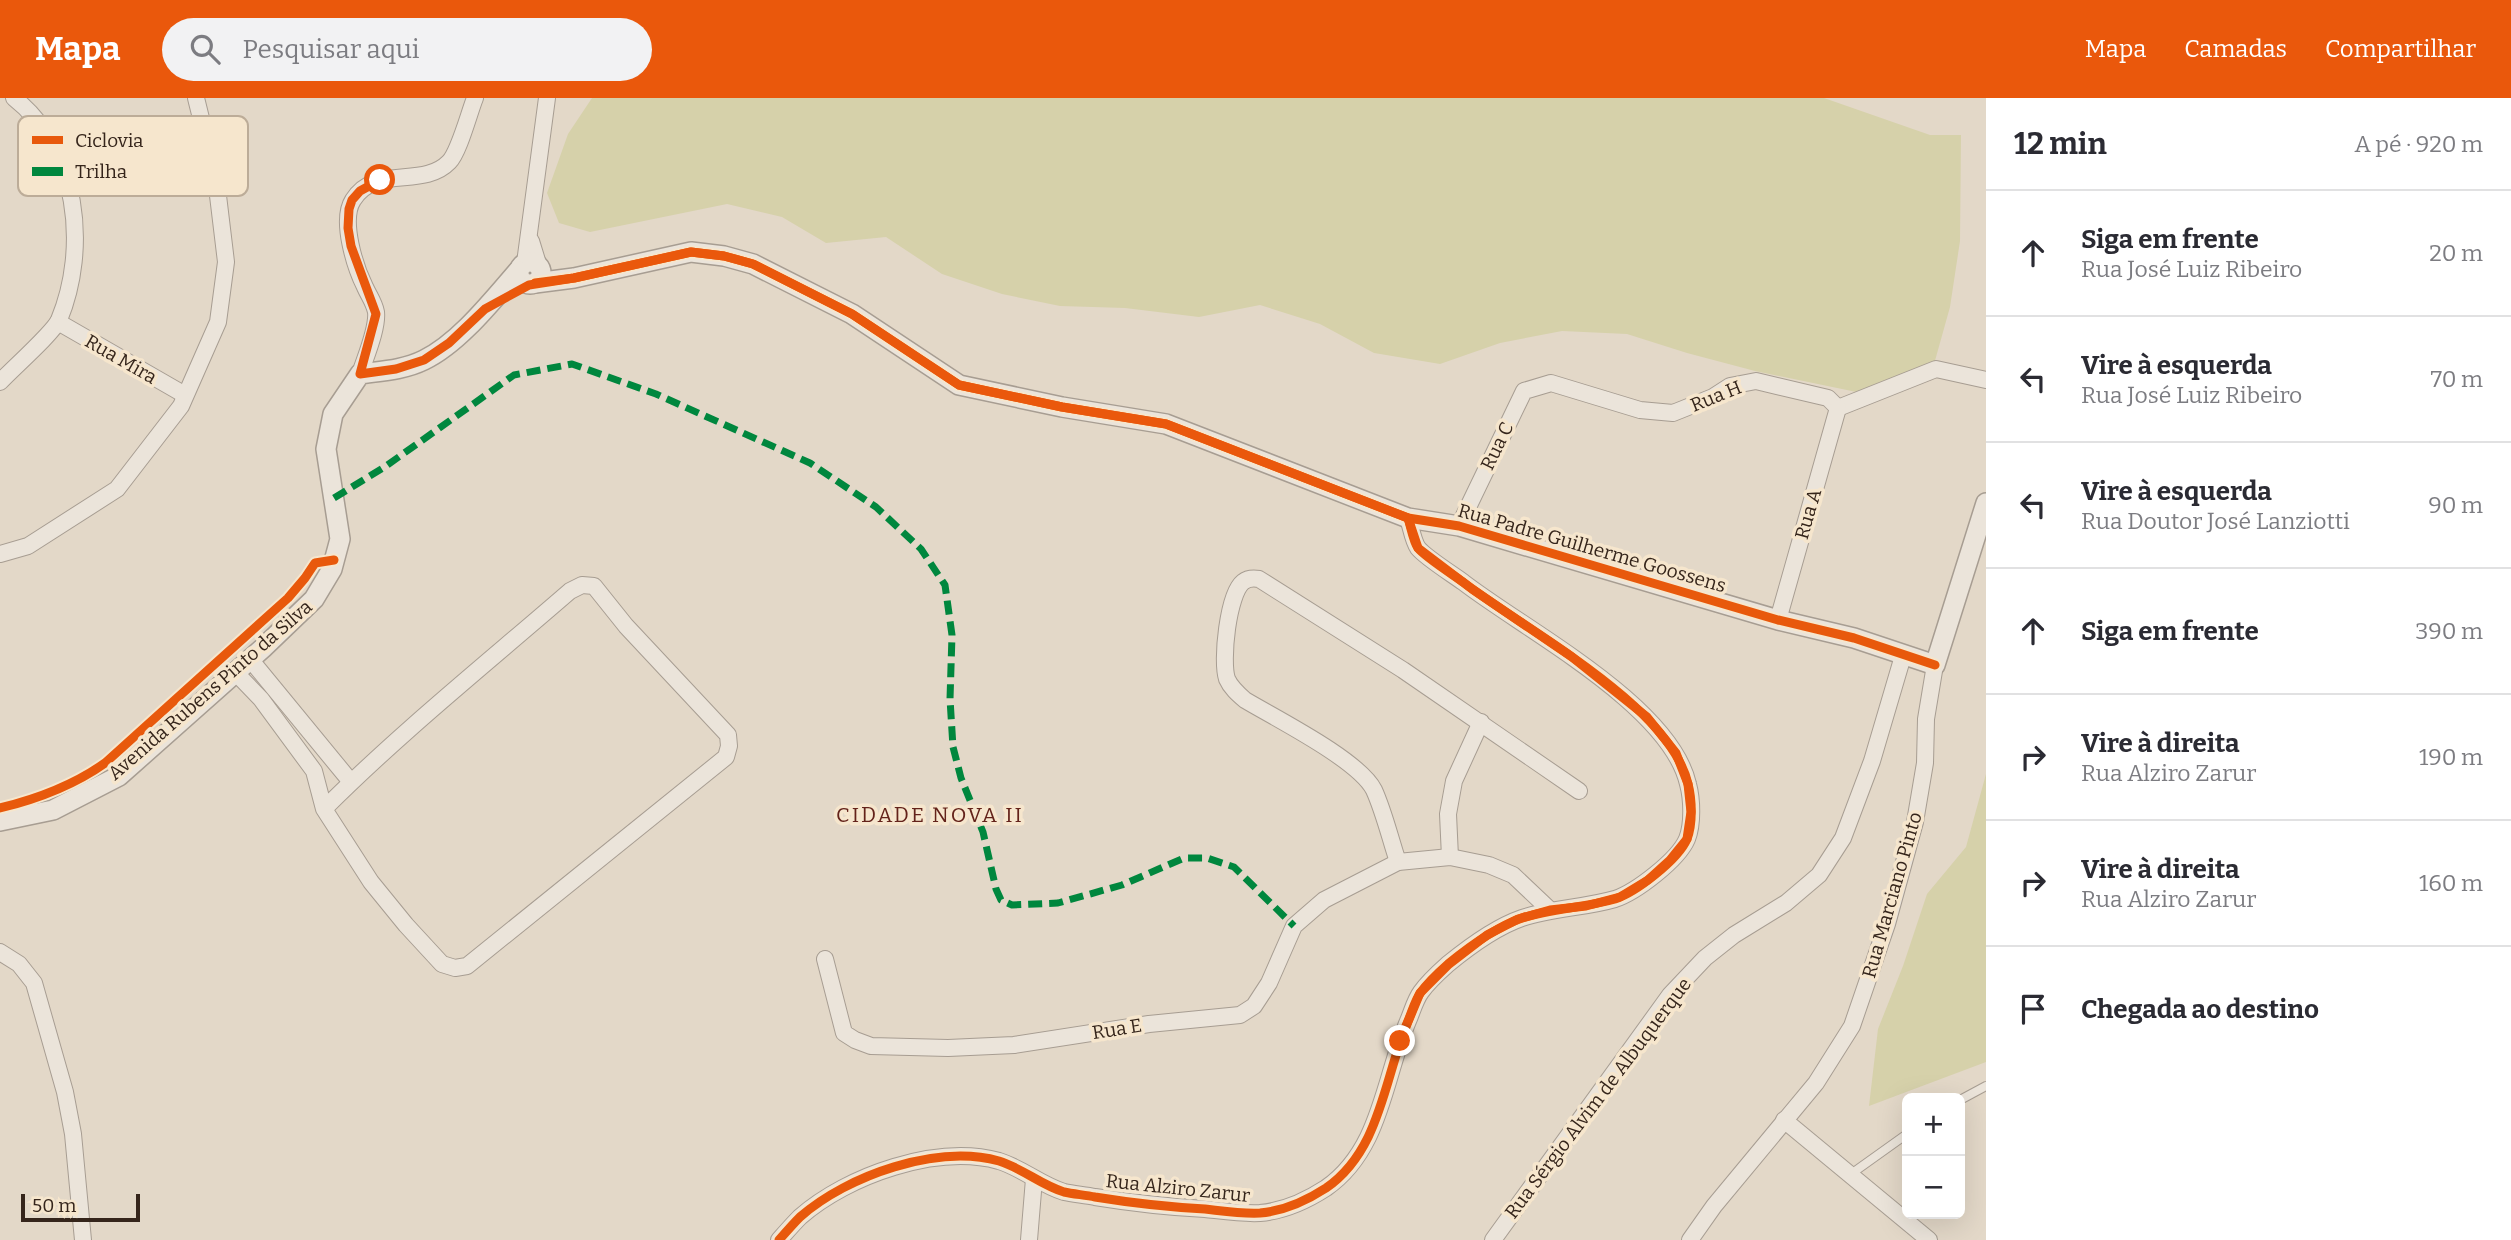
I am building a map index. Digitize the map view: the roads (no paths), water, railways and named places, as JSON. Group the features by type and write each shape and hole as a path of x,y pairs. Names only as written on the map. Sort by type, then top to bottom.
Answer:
{"street":[{"path":"15,98 34,116"},
{"path":"196,98 200,116"},
{"path":"475,98 454,156 448,164 420,175 380,180 369,185 352,200 348,228 351,246 376,314 360,374 396,369 424,360 449,343 485,309 531,273 529,235 548,98"},
{"path":"0,382 58,323 74,271 76,226 71,196"},
{"path":"0,554 28,546 117,489 181,406 218,322 226,262 218,196"},
{"name":"Rua Padre Guilherme Goossens","path":"531,273 574,278 691,252 724,256 753,264 852,314 959,385 1062,407 1166,424 1408,518 1459,526 1778,620 1854,638 1935,665"},
{"name":"Rua Mira","path":"58,323 185,395"},
{"path":"1838,408 1936,369 1986,380"},
{"name":"Avenida Rubens Pinto da Silva","path":"0,821 53,810 119,776 314,599 332,569 340,539 326,449 333,414 360,374"},
{"name":"Rua H","path":"1551,383 1640,410 1673,413 1713,397 1730,386 1756,381 1828,398 1838,408"},
{"name":"Rua C","path":"1459,526 1524,391 1551,383"},
{"name":"Rua A","path":"1778,620 1838,408"},
{"name":"Rua Marciano Pinto","path":"1690,1240 1784,1119 1816,1083 1852,1026 1887,924 1915,822 1925,762 1926,719 1935,665 1986,503"},
{"name":"Rua Alziro Zarur","path":"779,1240 800,1217 828,1196 866,1177 932,1158 972,1156 1003,1162 1064,1192 1145,1205 1259,1213 1308,1200 1333,1183 1355,1161 1376,1120 1400,1041 1420,993 1448,965 1487,935 1518,919 1620,897 1648,880 1670,860 1687,839 1691,812 1688,784 1676,753 1647,717 1572,657 1472,589 1418,548 1408,518"},
{"path":"1550,910 1513,875 1489,865 1450,857 1398,862 1374,789 1366,777 1331,752 1245,701 1234,691 1228,680 1224,661 1234,595 1242,582 1252,578 1259,579 1403,670 1579,791"},
{"path":"235,672 261,699 314,771 324,809 371,882 442,964 455,968 467,966 726,757 728,734 626,626 594,586 582,585 570,592 351,782 324,809"},
{"name":"Rua Sérgio Alvim de Albuquerque","path":"1493,1240 1670,995 1705,958 1734,935 1786,903 1819,875 1843,838 1872,761 1903,656"},
{"path":"250,659 351,782"},
{"path":"1450,857 1448,814 1454,781 1481,722"},
{"name":"Rua E","path":"825,959 845,1033 871,1046 948,1048 1014,1045 1149,1024 1240,1014 1254,1006 1269,983 1294,926 1324,900 1398,862"},
{"path":"0,952 19,964 34,983 65,1092 83,1240"},
{"path":"1784,1119 1929,1240"},
{"path":"1028,1240 1034,1179"}],"lane":[{"path":"1965,1097 1986,1086"},
{"path":"1851,1174 1902,1137"}],"district":[{"name":"CIDADE NOVA II","path":"930,815"}]}
